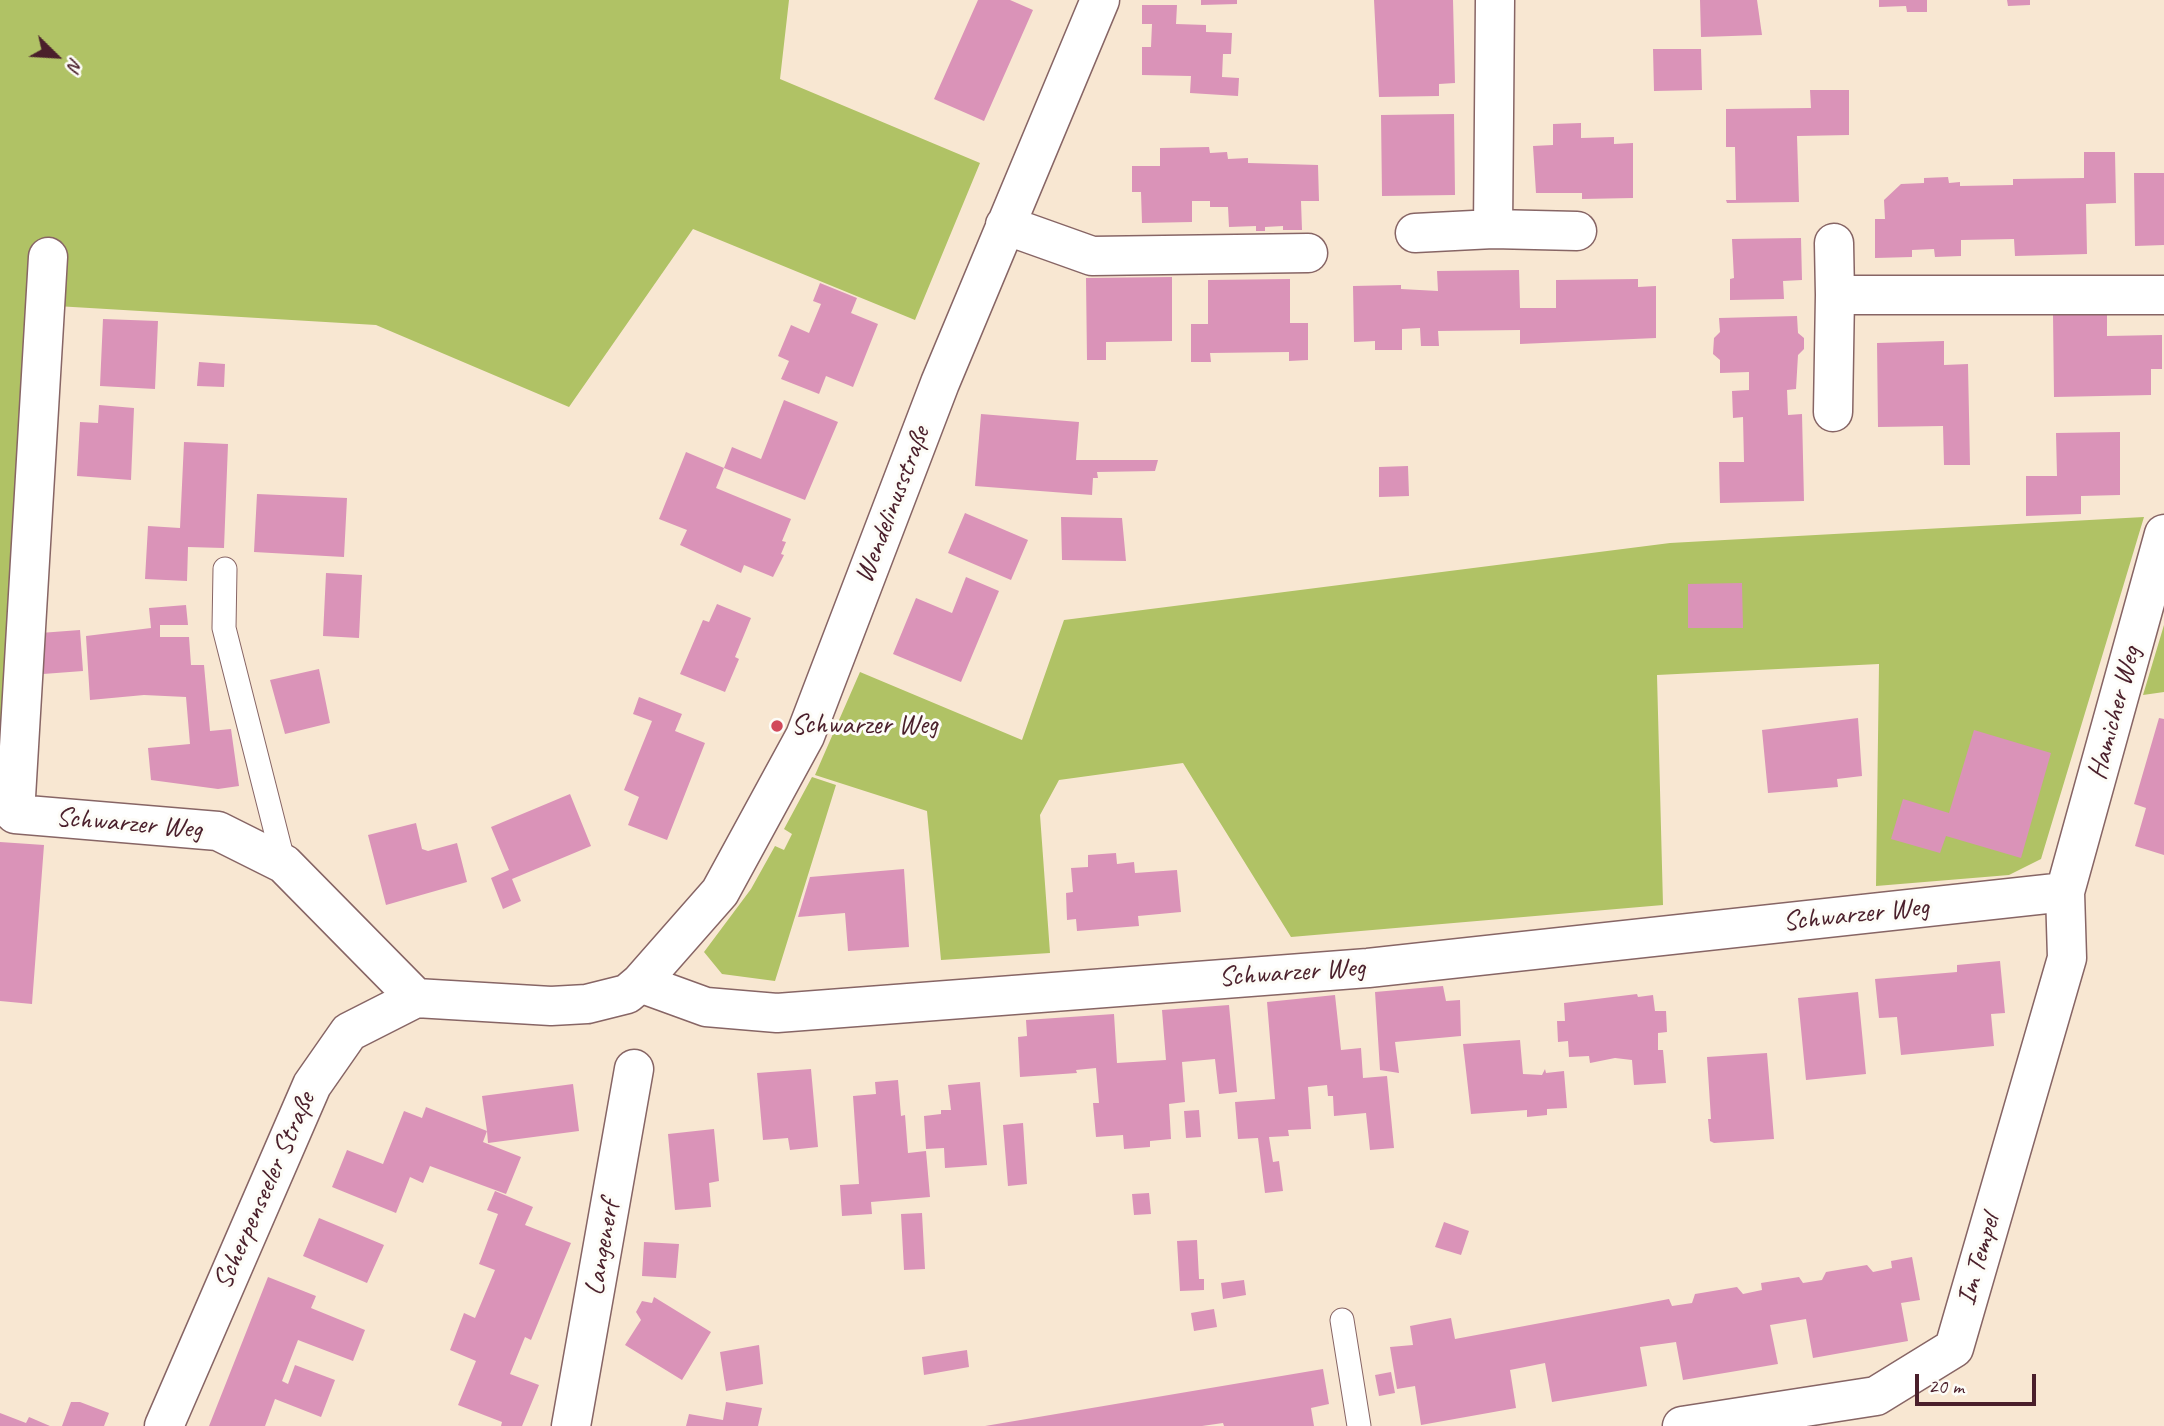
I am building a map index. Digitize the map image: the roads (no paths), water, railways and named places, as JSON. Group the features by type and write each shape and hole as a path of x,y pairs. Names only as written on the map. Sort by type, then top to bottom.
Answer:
{"street":[{"name":"Wendelinusstraße","path":"640,983 720,892 805,736 940,383 1100,0"},
{"path":"1493,229 1495,0"},
{"path":"1005,225 1092,256 1308,253"},
{"path":"1415,233 1493,229 1577,231"},
{"path":"1833,412 1834,243"},
{"name":"Schwarzer Weg","path":"48,257 15,814 218,831 284,864 416,998"},
{"path":"1835,295 2164,295"},
{"name":"Hamicher Weg","path":"2066,892 2164,534"},
{"name":"Schwarzer Weg","path":"640,983 706,1007 777,1013 1368,968 2066,892"},
{"name":"Im Tempel","path":"1682,1426 1876,1396 1954,1348 2067,958 2066,892"},
{"path":"416,998 551,1006 587,1004 626,994 640,983"},
{"name":"Scherpenseeler Straße","path":"164,1426 232,1263 312,1085 349,1032 416,998"},
{"name":"Langenerf","path":"572,1426 634,1069"}],"lane":[{"path":"225,569 224,628 284,864"},
{"path":"1342,1320 1359,1426"}],"place":[{"name":"Schwarzer Weg","path":"777,726"}]}
